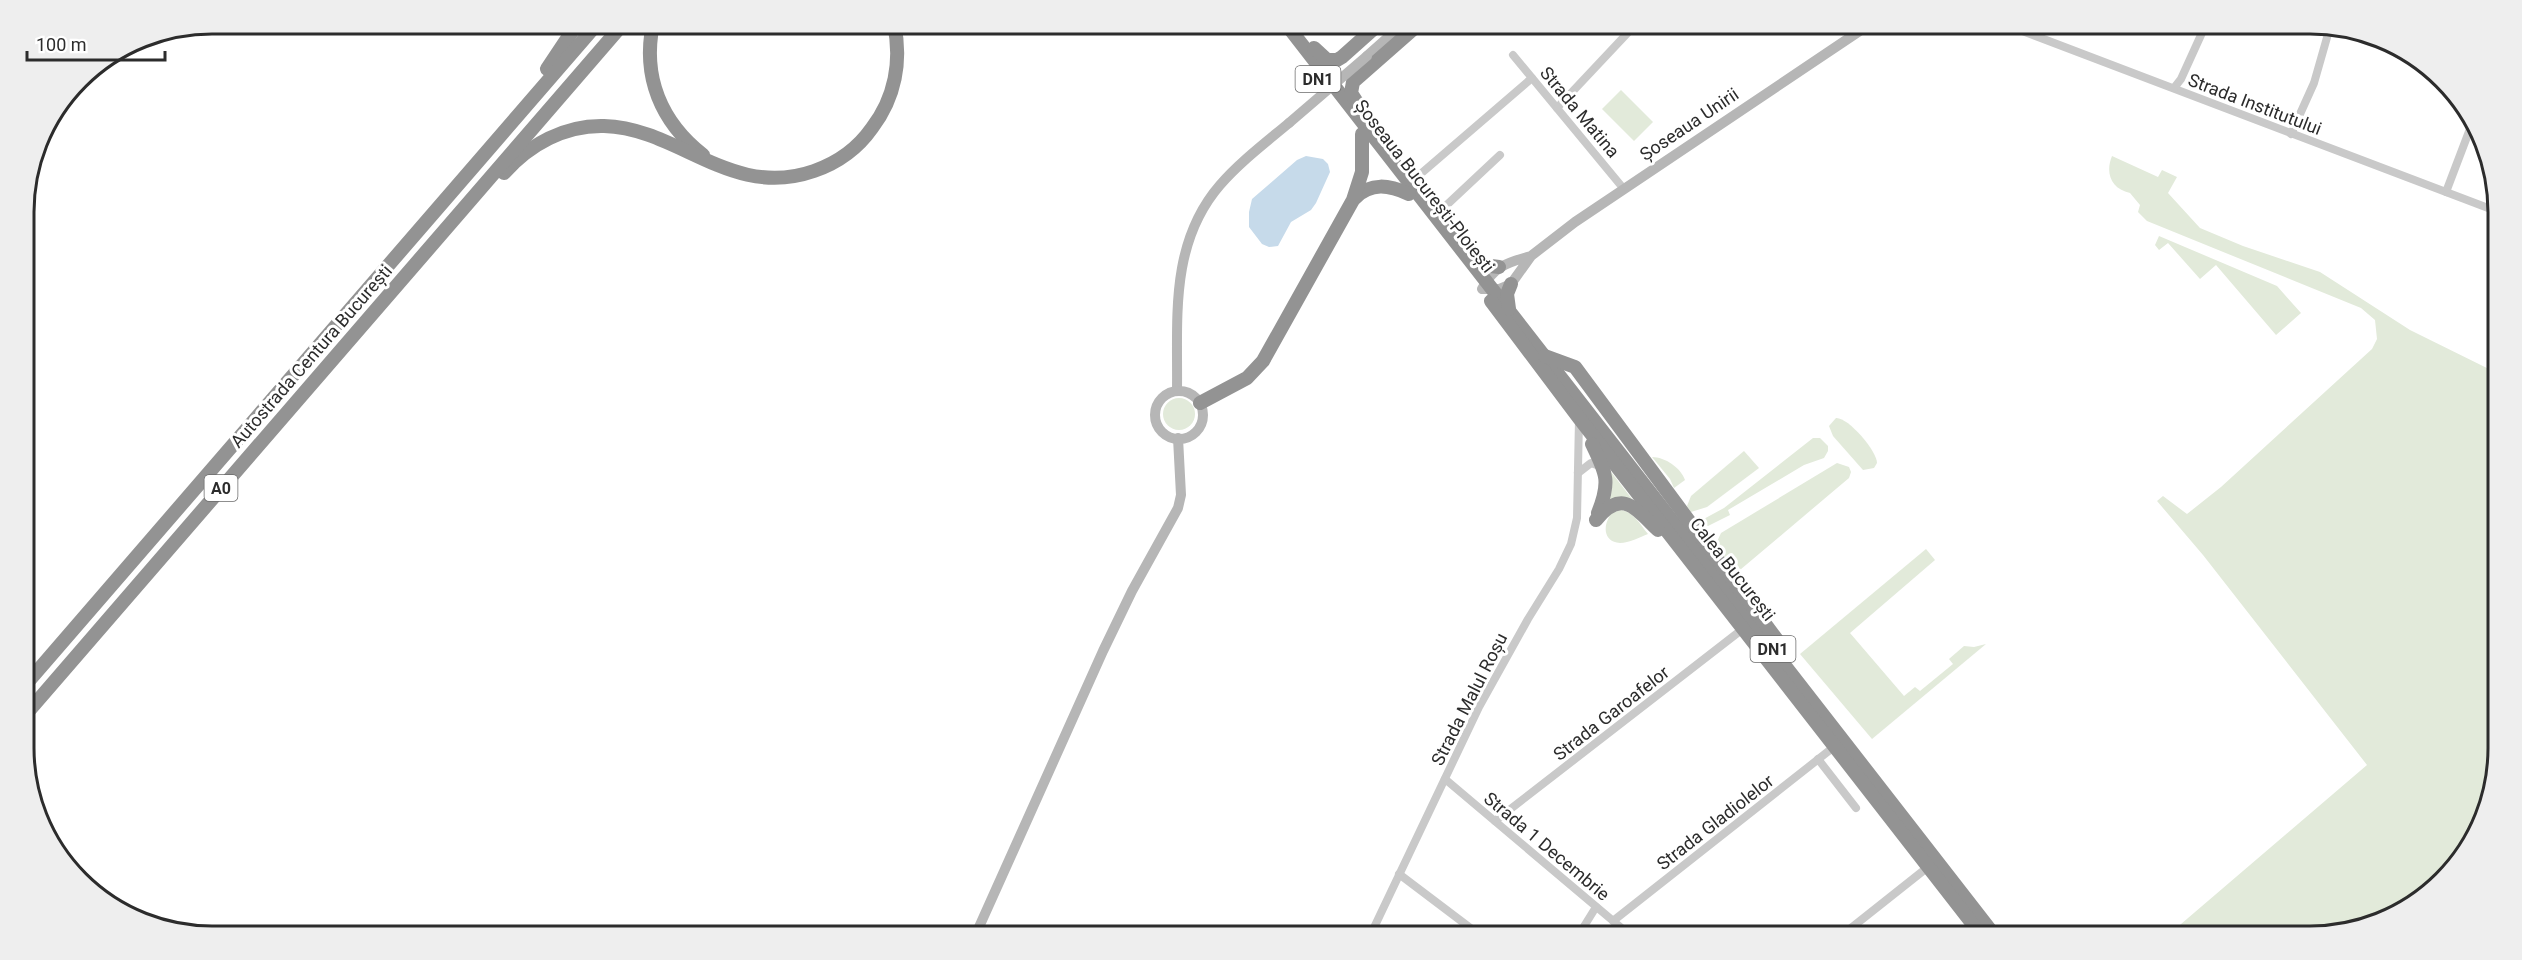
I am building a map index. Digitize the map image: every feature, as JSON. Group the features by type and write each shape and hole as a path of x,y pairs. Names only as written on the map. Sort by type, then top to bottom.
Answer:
{"highway":[{"name":"Șoseaua București-Ploiești","path":"1283,34 1362,134 1436,215 1471,259 1487,286"},
{"name":"Șoseaua București-Ploiești","path":"1294,34 1395,163 1410,188 1505,311"},
{"path":"1305,34 1318,53 1332,61 1342,57 1367,34"},
{"path":"1395,163 1391,145 1353,97 1350,88 1359,76 1407,34"},
{"path":"400,253 426,212 554,61 570,35"},
{"name":"Autostrada Centura București","path":"34,675 588,35"},
{"name":"Autostrada Centura București","path":"34,705 614,35"},
{"path":"652,35 649,58 654,88 666,116 678,133 712,162"},
{"path":"414,264 449,234 511,165 528,151 565,132 591,126 622,128 654,138 742,174 757,177 794,176 821,168 856,146 879,118 891,92 897,51 895,35"},
{"path":"1200,403 1247,378 1258,368 1353,200 1363,166 1362,134"},
{"path":"1353,200 1365,190 1376,186 1410,188"},
{"path":"1471,259 1483,265 1499,267"},
{"path":"1505,311 1511,284"},
{"name":"DN1","path":"1505,311 1545,356 1575,367 1834,717 1840,743"},
{"name":"Calea București","path":"1505,311 1579,418 1744,628 1986,925"},
{"path":"1579,418 1604,468 1607,490 1596,520 1611,505 1628,504 1693,563"},
{"name":"Calea București","path":"1840,743 1928,867 1974,925"}],"street":[{"path":"1177,391 1178,281 1187,240 1196,221 1220,185 1391,34"},
{"path":"1557,108 1626,34"},
{"name":"Șoseaua Unirii","path":"1499,267 1531,256 1623,188 1855,34"},
{"name":"Strada Institutului","path":"2031,34 2488,208"},
{"path":"2174,88 2181,79 2201,34"},
{"path":"2291,134 2314,83 2327,36"},
{"name":"Strada Matina","path":"1513,55 1623,188"},
{"path":"1410,188 1532,78"},
{"path":"2446,192 2468,133"},
{"path":"1436,215 1500,155"},
{"name":"Șoseaua Unirii","path":"1511,284 1531,256"},
{"path":"1487,286 1499,267"},
{"path":"1487,286 1511,284"},
{"path":"1177,391 1190,394 1200,403 1203,415 1200,426 1191,435 1178,438 1163,432 1155,416 1159,402 1170,393 1177,391"},
{"name":"Strada Malul Roșu","path":"1375,925 1479,707 1559,569 1571,544 1577,518 1579,418"},
{"path":"980,926 1111,634 1178,508 1181,488 1178,438"},
{"path":"1578,473 1591,464 1604,468"},
{"name":"Strada Garoafelor","path":"1495,821 1744,628"},
{"name":"Strada Gladiolelor","path":"1613,921 1840,743"},
{"path":"1818,759 1856,808"},
{"name":"Strada 1 Decembrie","path":"1445,779 1618,925"},
{"path":"1855,925 1928,867"},
{"path":"1399,874 1467,925"},
{"path":"1585,925 1596,907"}],"green space":[{"path":"1621,90 1653,122 1634,141 1602,109"},
{"path":"2112,156 2158,177 2162,170 2177,177 2168,193 2200,228 2243,246 2320,272 2410,330 2488,369 2488,747 2484,782 2469,826 2451,856 2418,889 2377,912 2355,919 2321,925 2180,925 2367,765 2203,555 2157,501 2163,496 2187,514 2221,487 2372,349 2377,339 2375,320 2361,308 2147,221 2138,212 2140,205 2130,193 2114,184 2110,174"},
{"path":"2159,236 2277,286 2301,313 2276,335 2216,265 2200,279 2168,243 2159,250 2155,245"},
{"path":"1179,398 1190,403 1195,414 1190,425 1179,430 1168,425 1163,414 1168,403"},
{"path":"1836,418 1847,423 1867,443 1876,458 1877,463 1874,468 1863,470 1833,436 1829,426"},
{"path":"1813,438 1820,438 1828,446 1824,458 1804,465 1728,510 1730,515 1708,526 1700,521 1724,508"},
{"path":"1744,451 1759,468 1707,507 1691,512 1687,506 1691,496"},
{"path":"1652,457 1672,464 1685,480 1674,488 1670,479"},
{"path":"1837,463 1849,467 1851,472 1849,478 1734,575 1715,546 1721,533"},
{"path":"1608,468 1639,508 1606,503 1612,488"},
{"path":"1620,510 1632,515 1648,534 1623,543 1610,539 1606,531 1607,522 1612,513"},
{"path":"1926,549 1935,560 1850,633 1904,696 1915,687 1920,691 1953,664 1949,659 1964,646 1974,647 1986,644 1872,739 1800,654"}],"water":[{"path":"1306,156 1323,159 1328,164 1330,172 1316,203 1311,210 1291,222 1278,246 1269,247 1262,244 1249,227 1252,199 1297,160"}]}
